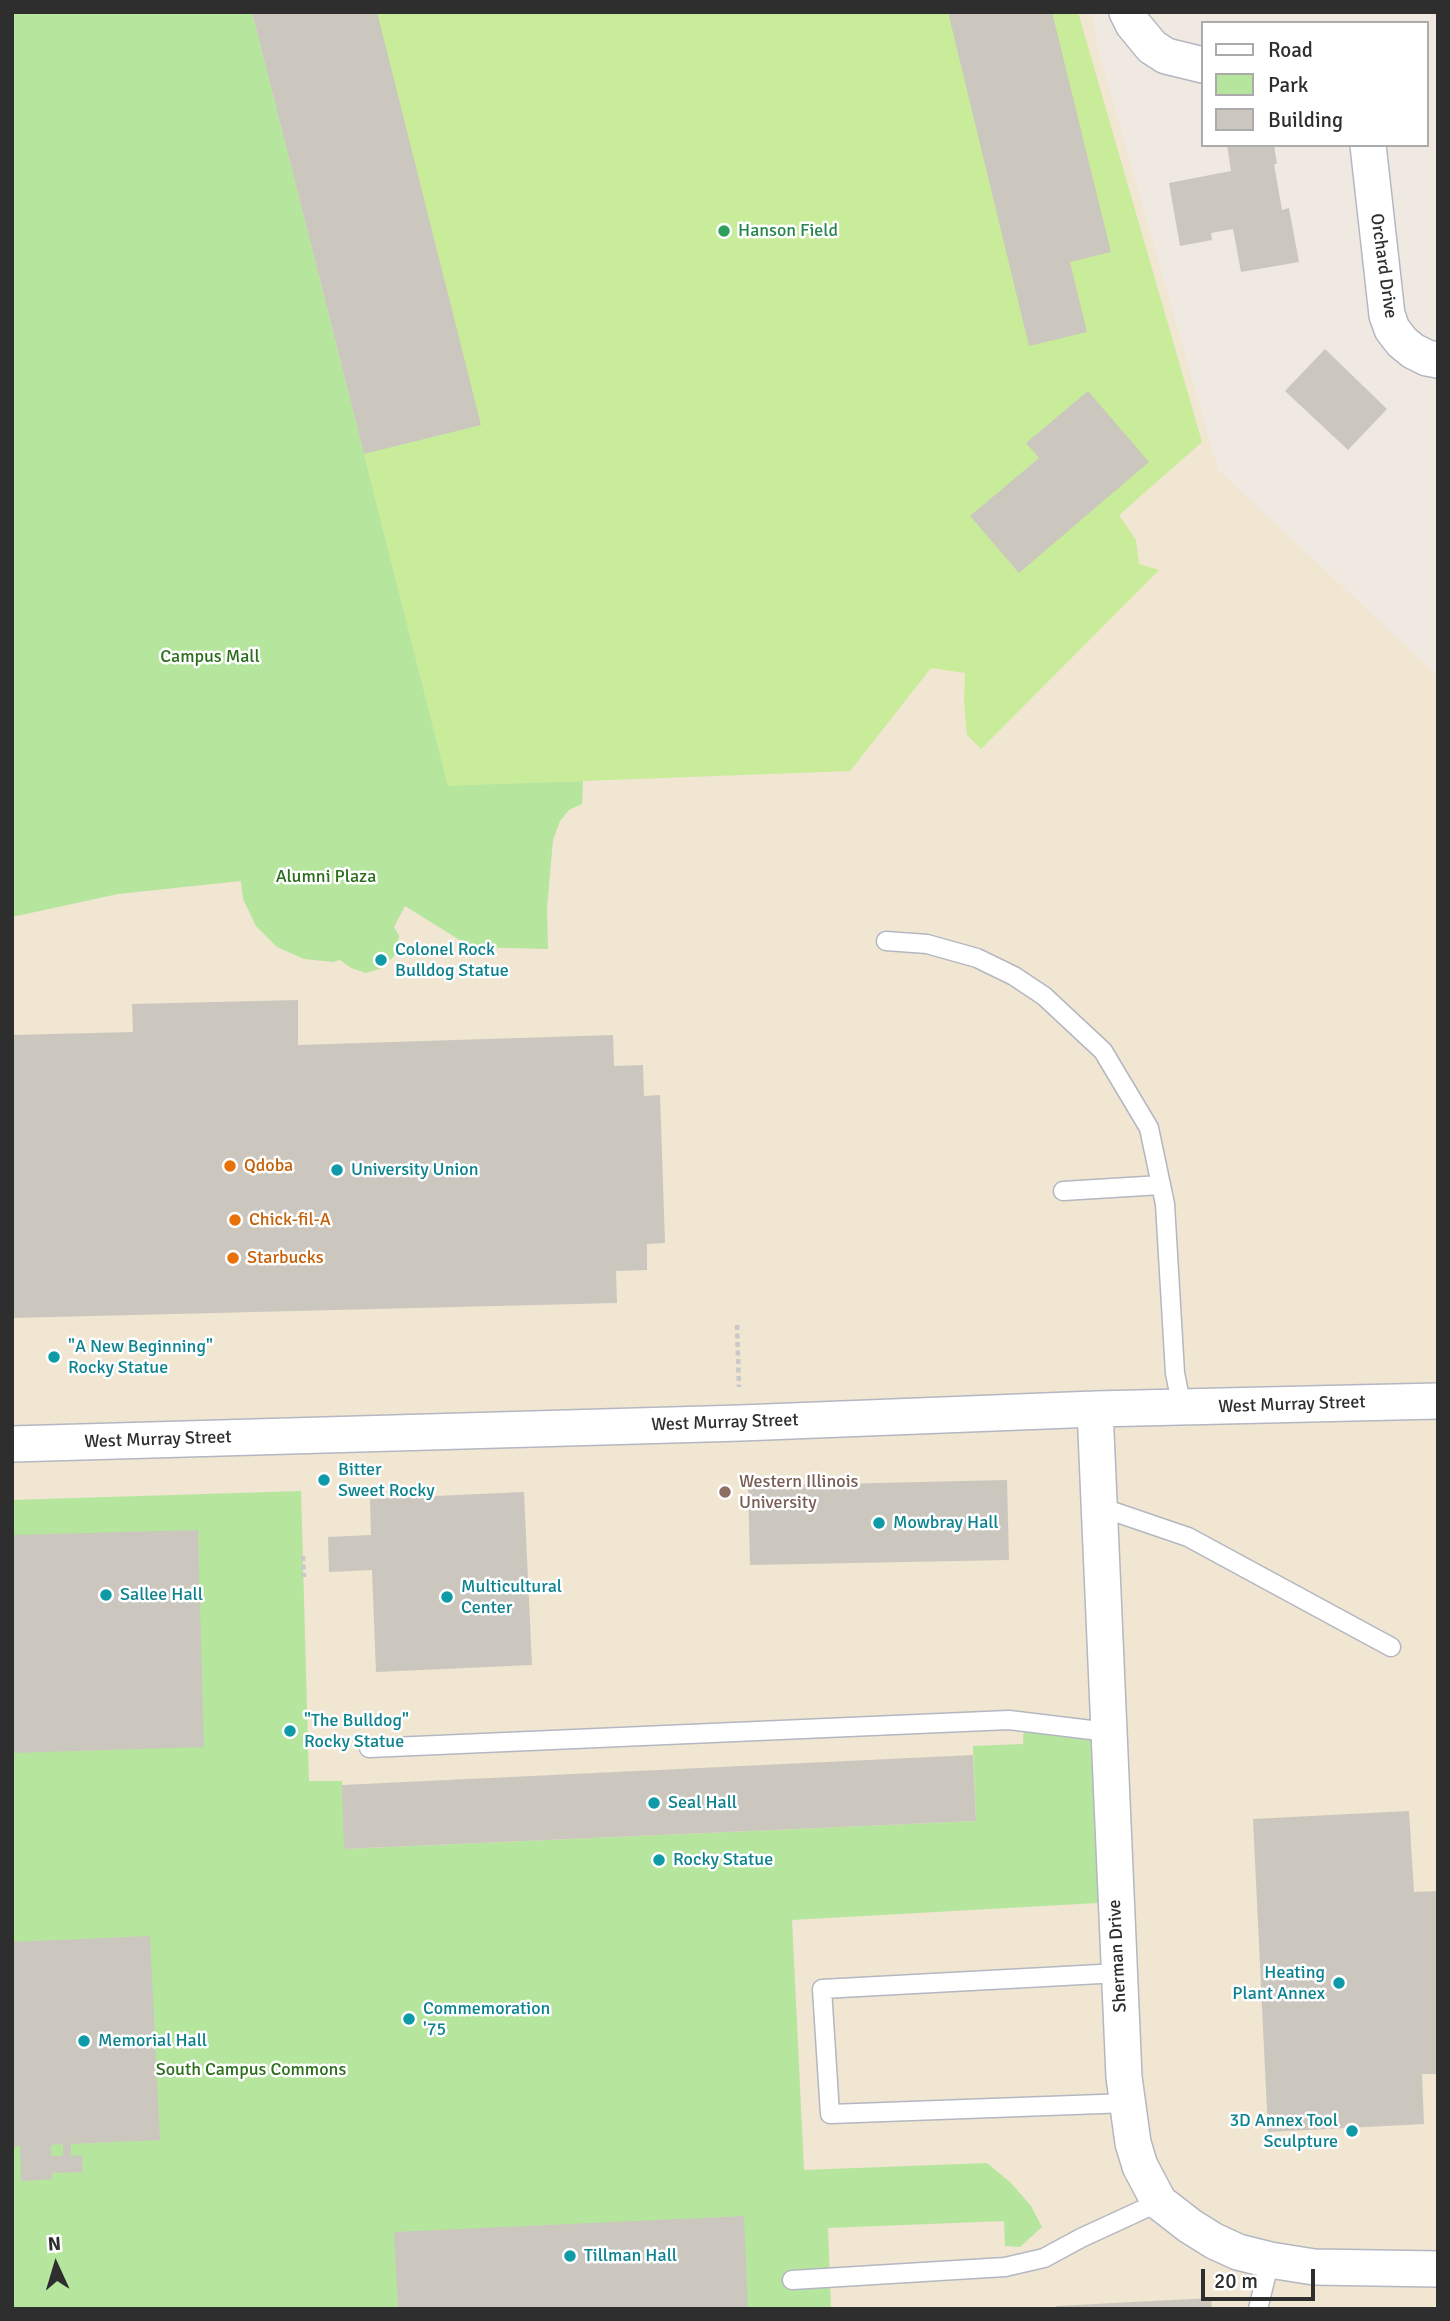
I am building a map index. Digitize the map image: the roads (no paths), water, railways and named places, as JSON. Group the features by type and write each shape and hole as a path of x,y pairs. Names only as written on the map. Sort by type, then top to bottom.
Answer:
{"street":[{"path":"1127,12 1152,47 1166,56 1202,65"},
{"name":"Orchard Drive","path":"1368,147 1387,316 1392,329 1402,342 1413,351 1438,360"},
{"name":"West Murray Street","path":"12,1444 727,1423 1095,1409 1438,1401"},
{"name":"Sherman Drive","path":"1095,1409 1124,2077 1133,2143 1140,2166 1159,2202 1214,2241 1238,2252 1314,2267 1438,2269"}],"lane":[{"path":"886,941 927,944 977,958 1014,976 1044,996 1103,1051 1149,1128 1165,1204 1175,1373 1182,1408"},
{"path":"1063,1191 1161,1185"},
{"path":"1100,1507 1188,1537 1391,1647"},
{"path":"369,1748 1009,1720 1108,1732"},
{"path":"1119,1973 822,1989 830,2115 1128,2103"},
{"path":"792,2280 1005,2267 1044,2258 1080,2238 1159,2202"},
{"path":"1258,2309 1270,2260"}],"place":[{"name":"Hanson Field","path":"724,231"},
{"name":"Colonel Rock Bulldog Statue","path":"381,960"},
{"name":"Qdoba","path":"230,1166"},
{"name":"University Union","path":"337,1170"},
{"name":"Chick-fil-A","path":"235,1220"},
{"name":"Starbucks","path":"233,1258"},
{"name":"\"A New Beginning\" Rocky Statue","path":"54,1357"},
{"name":"Bitter Sweet Rocky","path":"324,1480"},
{"name":"Western Illinois University","path":"725,1492"},
{"name":"Mowbray Hall","path":"879,1523"},
{"name":"Sallee Hall","path":"106,1595"},
{"name":"Multicultural Center","path":"447,1597"},
{"name":"\"The Bulldog\" Rocky Statue","path":"290,1731"},
{"name":"Seal Hall","path":"654,1803"},
{"name":"Rocky Statue","path":"659,1860"},
{"name":"Heating Plant Annex","path":"1339,1983"},
{"name":"Commemoration '75","path":"409,2019"},
{"name":"Memorial Hall","path":"84,2041"},
{"name":"3D Annex Tool Sculpture","path":"1352,2131"},
{"name":"Tillman Hall","path":"570,2256"}],"park label":[{"name":"Campus Mall","path":"210,657"},
{"name":"Alumni Plaza","path":"326,877"},
{"name":"South Campus Commons","path":"251,2070"}]}
